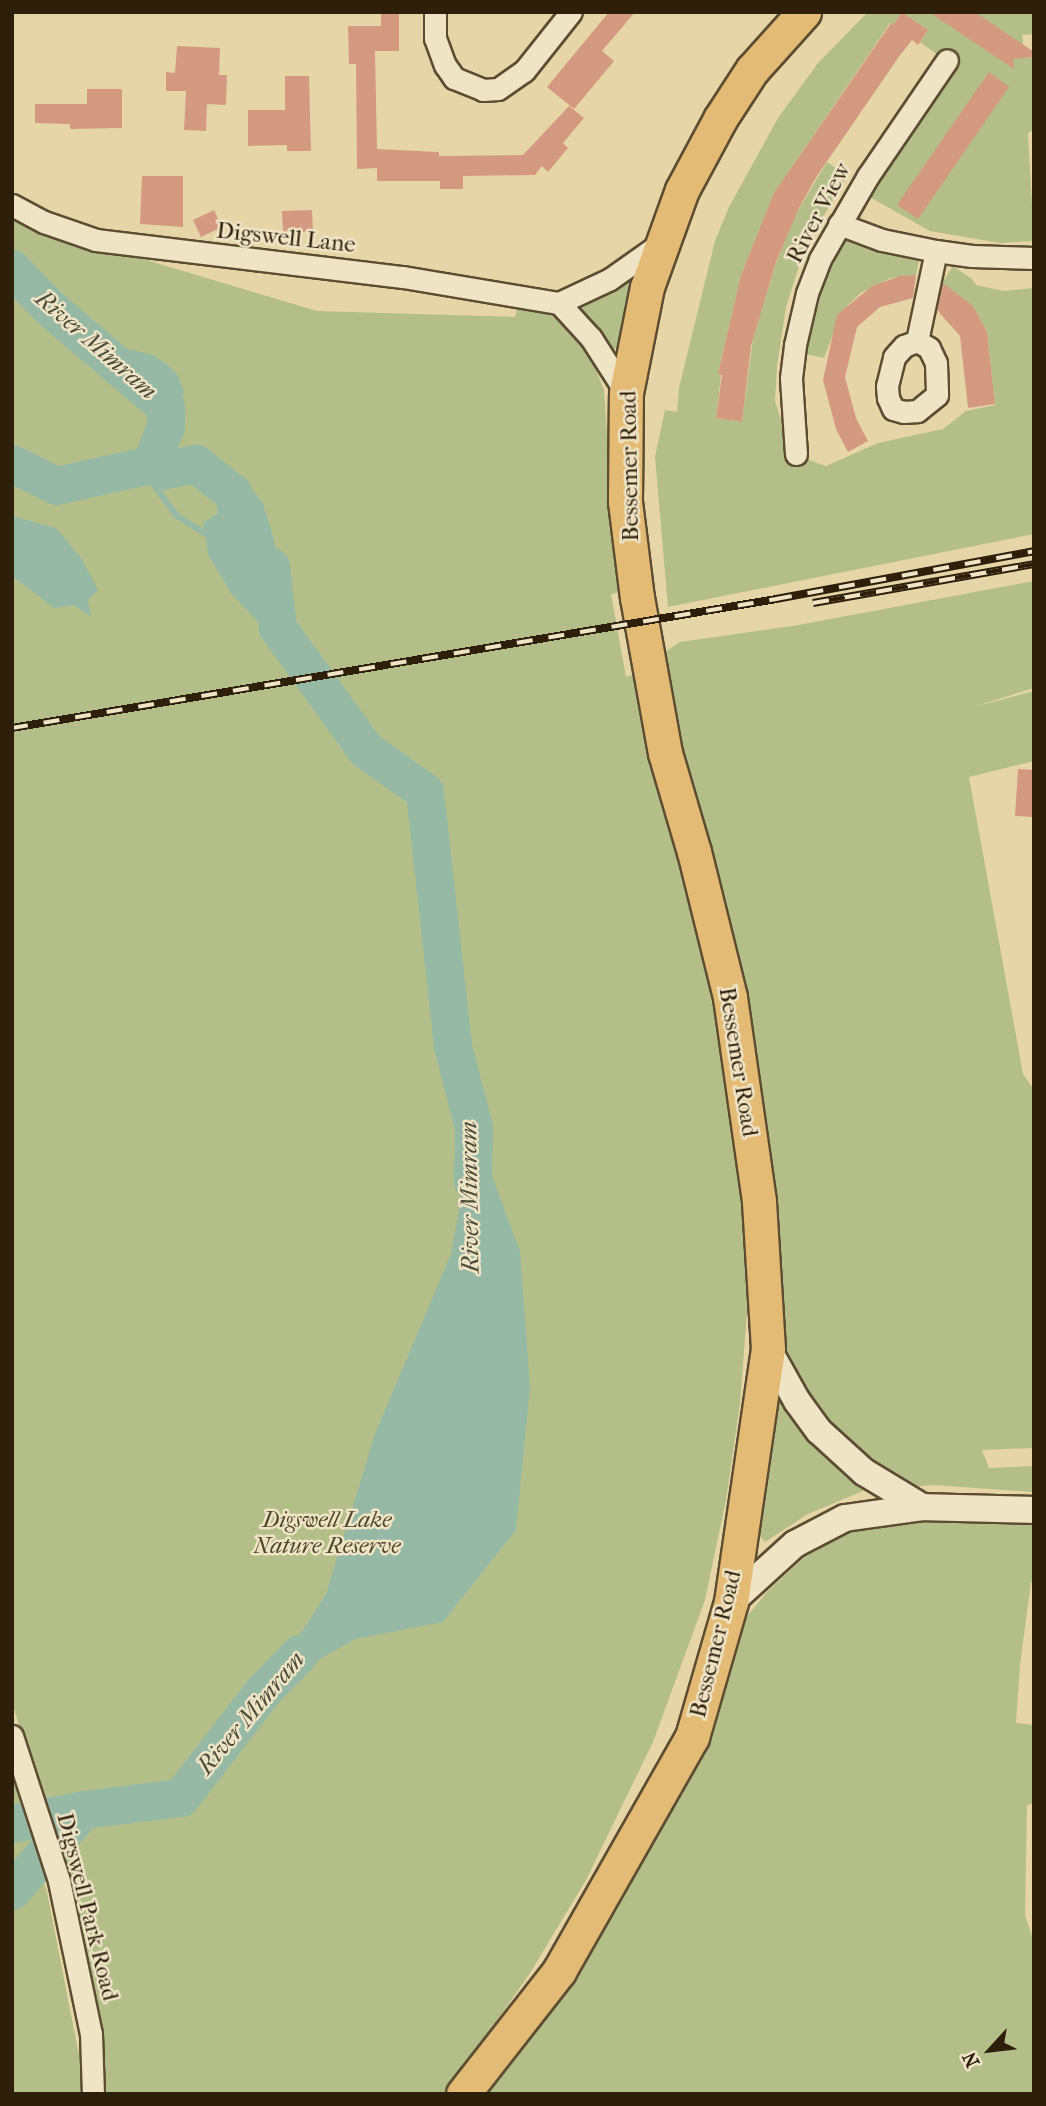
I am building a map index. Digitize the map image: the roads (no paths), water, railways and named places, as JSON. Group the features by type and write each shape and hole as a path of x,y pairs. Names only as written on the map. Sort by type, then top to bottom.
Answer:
{"main road":[{"name":"Bessemer Road","path":"463,2094 559,1971 692,1737 731,1602 768,1349 759,1201 730,997 694,852 665,753 637,598 625,501 626,393 639,320 662,243 682,190 720,119 752,71 804,12"}],"street":[{"path":"435,12 435,38 445,65 454,78 483,90 498,89 524,71 571,12"},
{"name":"River View","path":"796,454 791,378 795,345 807,293 839,224 947,60"},
{"name":"Digswell Lane","path":"12,205 44,222 96,240 403,276 559,303"},
{"path":"839,224 883,240 936,251 972,256 1034,258"},
{"path":"626,393 591,338 559,303 610,279 662,243"},
{"path":"917,341 936,251"},
{"path":"768,1349 797,1401 819,1431 864,1472 922,1507"},
{"path":"731,1602 795,1544 845,1518 922,1507 1034,1510"},
{"name":"Digswell Park Road","path":"12,1736 59,1881 90,2034 93,2094"}],"water":[{"path":"133,350 153,355 178,376 184,392 176,425 166,427 163,415 98,361 103,354"},
{"path":"194,464 218,464 243,478 263,503 274,540 286,611 277,620 260,624 231,593 208,554 203,523 218,513 216,498 208,481"},
{"path":"12,516 56,528 82,559 98,590 88,600 91,617 74,605 54,608 12,576"},
{"path":"474,1128 520,1251 530,1387 516,1530 443,1622 355,1639 263,1692 326,1594 375,1434 451,1254"}],"waterway":[{"name":"River Mimram","path":"12,269 50,308 166,407 166,427 151,465"},
{"name":"River Mimram","path":"12,464 57,486 151,465 163,471 196,464 234,494"},
{"path":"151,465 148,477 177,516 204,533"},
{"name":"River Mimram","path":"271,567 278,628 366,750 425,792 453,1046 474,1128 473,1182"},
{"name":"River Mimram","path":"12,1824 84,1810 181,1798 263,1692 300,1654"},
{"path":"12,1891 76,1819"}],"railway":[{"path":"12,728 776,599 1034,551"},
{"path":"813,603 1034,564"}],"park label":[{"name":"Digswell Lake Nature Reserve","path":"327,1533"}]}
